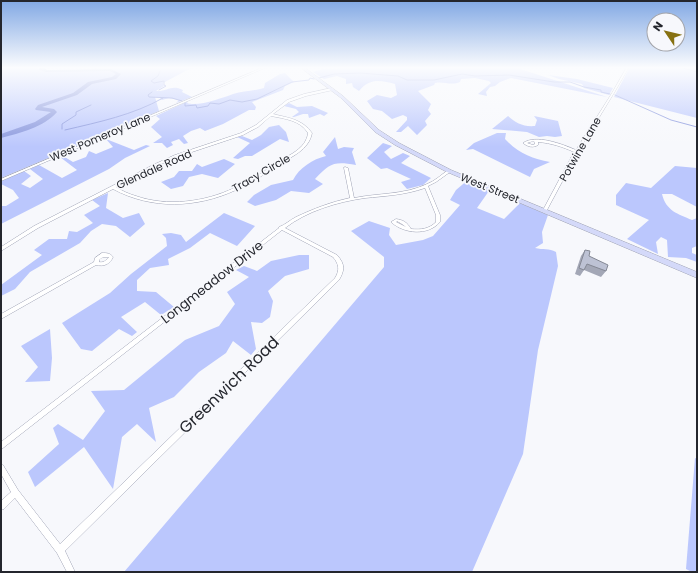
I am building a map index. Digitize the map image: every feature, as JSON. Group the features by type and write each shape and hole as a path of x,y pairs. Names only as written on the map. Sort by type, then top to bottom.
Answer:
{"main road":[{"name":"West Street","path":"337,94 377,131 403,147 449,171 697,275"}],"street":[{"name":"West Pomeroy Lane","path":"1,180 203,94"},
{"name":"Glendale Road","path":"1,249 36,227 113,187 176,156 242,134 256,126 293,99 314,94"},
{"name":"Potwine Lane","path":"545,210 576,151 613,94"},
{"name":"Tracy Circle","path":"113,187 129,196 141,200 168,203 202,200 234,190 298,151 308,141 310,134 301,123 271,115"},
{"path":"536,141 553,143 576,151"},
{"path":"346,168 352,199"},
{"name":"Longmeadow Drive","path":"1,446 282,228 314,210 352,199 407,192 426,186 449,171"},
{"path":"409,229 428,230 434,227 438,222 438,215 426,186"},
{"name":"Greenwich Road","path":"60,550 337,278 340,273 341,265 334,256 282,228"},
{"path":"1,317 96,263"},
{"path":"1,467 15,493 60,550 71,572"},
{"path":"1,506 15,493"}],"shaded area":[{"path":"1,94 185,94 192,97 176,103 179,100 169,98 162,100 159,97 155,97 159,111 1,178"},
{"path":"235,94 273,94 252,102 256,107 255,110 249,110 223,124 205,131 200,128 191,131 183,136 188,143 184,144 179,139 171,142 173,145 167,148 162,143 153,143 162,137 151,127 160,119 156,116 188,101 187,103 197,104 217,100"},
{"path":"397,94 421,94 431,104 428,110 431,114 425,121 427,125 417,135 408,126 401,132 396,132 407,120 407,117 403,115 392,119 382,111 373,109 367,101 377,95 391,98"},
{"path":"478,94 486,94 487,96"},
{"path":"591,94 597,94 607,97"},
{"path":"616,94 697,94 697,118 614,97"},
{"path":"289,103 297,107 312,106 328,113 324,116 320,114 309,118 308,114 292,117 299,112 296,109 284,106"},
{"path":"508,116 517,123 527,126 535,126 537,120 534,116 558,121 562,136 539,137 527,132 492,129"},
{"path":"279,125 286,132 289,142 280,139 252,156 245,156 238,159 233,158 250,143 237,137 242,136 252,140 261,135 269,127"},
{"path":"497,133 506,133 505,139 526,155 550,162 534,169 530,177 473,149 466,150 474,143"},
{"path":"335,137 338,149 344,147 354,148 352,152 356,165 337,163 329,166 315,179 323,184 309,193 291,191 276,200 255,206 247,202 254,195 271,185 293,180 307,165 316,159 326,156 323,152"},
{"path":"106,139 134,150 146,145 150,146 125,158 109,169 1,224 1,206 6,206 19,198 13,190 1,184 1,181 24,171 31,176 21,184 30,188 43,179 30,169 39,165 62,178 77,170 60,157 63,156 73,162 86,157 89,151 96,154 113,147"},
{"path":"383,143 392,146 384,152 391,159 403,153 410,156 401,163 431,178 423,185 407,189 401,182 411,179 387,168 381,169 367,158"},
{"path":"224,159 235,164 218,178 202,174 189,177 183,186 171,189 161,182 174,177 179,171 192,171 197,164 202,167"},
{"path":"675,166 697,168 697,207 672,194 662,194 666,204 673,211 692,220 697,218 697,246 692,248 692,253 697,255 697,262 686,258 668,257 667,240 661,237 656,242 658,254 627,239 649,220 616,205 616,195 626,183 651,188"},
{"path":"469,179 491,188 477,208 504,219 520,203 548,215 542,232 543,243 535,248 556,252 558,266 538,350 523,454 472,572 124,572 384,267 384,257 351,231 369,221 390,228 389,235 396,245 423,240 433,236 460,205 450,200 456,190"},
{"path":"108,193 106,208 123,218 139,213 145,224 130,237 116,226 102,224 91,231 80,243 30,272 15,289 1,296 1,285 42,255 34,250 49,239 67,239 69,231 77,232 93,223 84,215 100,206 92,200"},
{"path":"224,213 255,226 237,246 210,233 190,248 168,259 169,265 150,268 137,280 137,291 156,292 174,307 161,315 145,302 121,317 137,332 132,336 119,329 92,351 81,349 62,323 110,293 131,274 167,246 166,238 162,234 171,233 181,235 186,242"},
{"path":"299,255 309,255 309,269 285,276 268,291 273,301 270,317 262,323 251,322 256,349 251,355 233,341 226,353 199,372 174,397 149,408 156,442 137,424 122,437 113,489 84,447 35,487 28,472 59,444 53,428 58,424 83,440 105,411 91,391 124,390 185,340 219,326 235,304 227,292 249,277 236,270 244,266 257,271 271,261"},
{"path":"50,329 52,358 50,381 25,382 38,367 21,346"},
{"path":"695,458 697,459 697,572 692,572 686,569"}],"building":[{"path":"585,250 590,251 589,256 608,265 606,271 587,264 584,270 579,268"}],"waterway":[{"path":"1,136 37,124 54,112 52,110 38,109 40,106 75,94"},
{"path":"150,94 148,95 149,97 172,98 182,101"},
{"path":"185,103 185,106 196,105 197,108 208,106 210,103 219,104 230,100 242,102 257,99 268,94"},
{"path":"615,95 671,120 697,127"},
{"path":"65,130 103,121 128,113 163,98"},
{"path":"62,129 62,124 76,115 76,112 91,105"}]}
